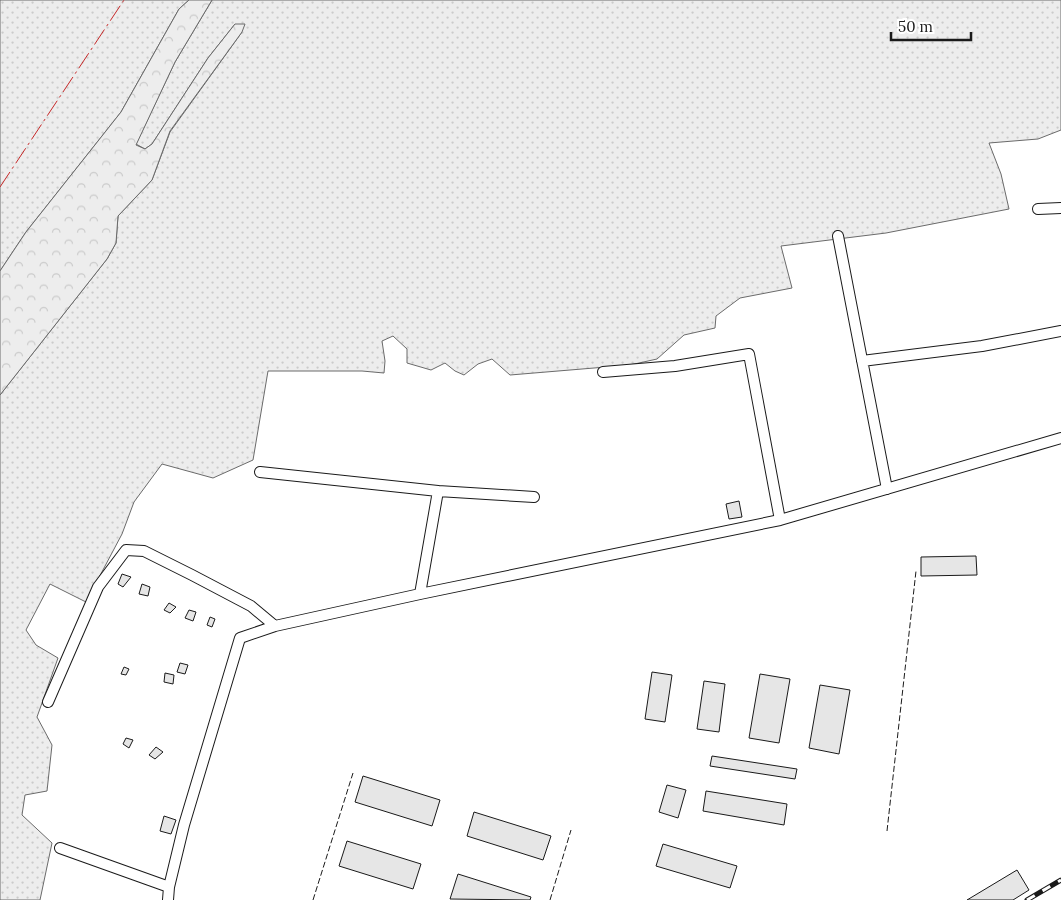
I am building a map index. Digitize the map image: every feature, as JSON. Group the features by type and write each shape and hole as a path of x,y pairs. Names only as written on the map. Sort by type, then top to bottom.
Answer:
{"street":[{"path":"1038,209 1061,208"},
{"path":"838,236 887,489"},
{"path":"862,362 982,346 1061,331"},
{"path":"604,372 675,366 749,354 780,520"},
{"path":"168,900 169,887 184,825 240,638 275,626 420,594 780,520 1061,438"},
{"path":"260,472 438,491 534,497"},
{"path":"420,594 438,491"},
{"path":"48,702 98,587 126,550 144,551 192,574 251,606 275,626"},
{"path":"60,848 169,887"}],"green space":[{"path":"0,0 189,0 179,9 121,112 26,232 0,271"},
{"path":"189,0 212,0 175,62 136,145 145,149 152,144 208,58 235,24 245,24 242,32 170,131 152,180 118,216 116,243 107,259 0,395 0,271 26,232 121,112 179,9"},
{"path":"212,0 1061,0 1061,130 1038,139 989,143 1001,174 1009,209 886,233 781,246 792,288 740,298 716,316 715,328 684,335 657,359 630,365 510,375 492,359 478,364 464,375 445,363 431,370 407,363 407,349 393,336 382,341 385,361 384,373 362,371 268,371 253,460 213,478 162,464 134,502 122,534 86,602 50,584 26,630 36,645 58,658 37,717 52,745 47,791 25,795 22,815 52,843 40,900 0,900 0,395 107,259 116,243 118,216 152,180 170,132 242,32 235,24 208,58 152,144 145,149 136,144 175,62"}],"building":[{"path":"739,501 742,517 729,519 726,504"},
{"path":"976,556 977,575 921,576 921,557"},
{"path":"122,574 131,577 123,587 118,584"},
{"path":"142,584 150,587 148,596 139,594"},
{"path":"169,603 176,607 170,613 164,610"},
{"path":"189,610 196,612 193,621 185,618"},
{"path":"210,617 215,619 212,627 207,625"},
{"path":"180,663 188,665 185,674 177,672"},
{"path":"124,667 129,669 126,675 121,674"},
{"path":"652,672 672,675 665,722 645,719"},
{"path":"165,673 174,675 173,684 164,682"},
{"path":"760,674 790,679 779,743 749,738"},
{"path":"704,681 725,684 719,732 697,729"},
{"path":"820,685 850,690 839,754 809,748"},
{"path":"126,738 133,740 129,748 123,744"},
{"path":"156,747 163,752 155,759 149,755"},
{"path":"712,756 797,769 795,779 710,766"},
{"path":"363,776 440,800 432,826 355,802"},
{"path":"667,785 686,790 678,818 659,812"},
{"path":"706,791 787,804 784,825 703,811"},
{"path":"474,812 551,836 543,860 467,836"},
{"path":"164,816 176,820 171,834 160,831"},
{"path":"347,841 421,864 413,889 339,866"},
{"path":"663,844 737,866 730,888 656,866"},
{"path":"1017,870 1029,890 1013,900 967,900"},
{"path":"458,874 531,897 530,900 450,899"}],"railway":[{"path":"1027,900 1061,880"}],"fence":[{"path":"887,831 916,571"},
{"path":"313,900 353,773"},
{"path":"550,900 571,830"}],"power":[{"path":"0,187 124,0"}]}
